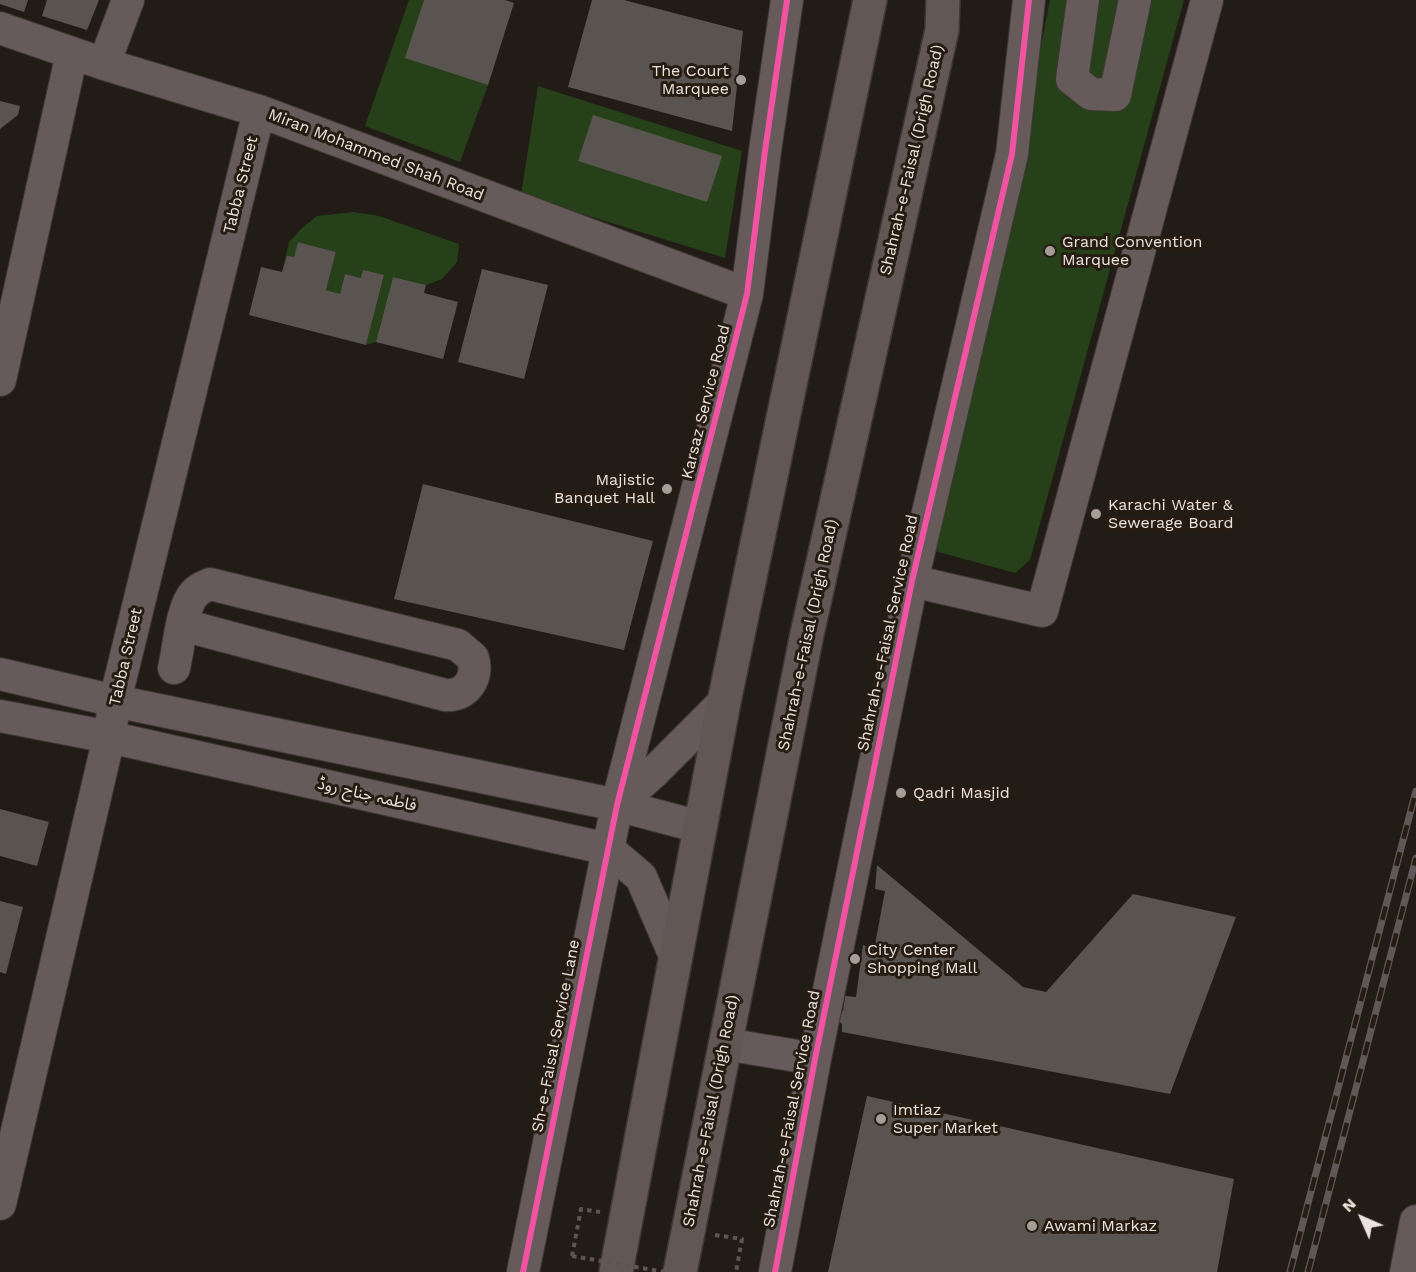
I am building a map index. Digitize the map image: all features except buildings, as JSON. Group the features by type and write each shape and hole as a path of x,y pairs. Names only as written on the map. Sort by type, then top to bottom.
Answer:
{"highway":[{"path":"616,1272 724,702 870,0"},
{"name":"Shahrah-e-Faisal (Drigh Road)","path":"680,1272 807,634 942,30 943,0"}],"street":[{"path":"104,64 128,0"},
{"name":"Karsaz Service Road","path":"617,805 747,294 787,0"},
{"name":"Shahrah-e-Faisal Service Road","path":"775,1272 815,1059 912,580 1012,154 1029,0"},
{"path":"1083,0 1072,79 1091,93 1115,95 1135,0"},
{"path":"912,580 1042,611 1207,0"},
{"name":"Miran Mohammed Shah Road","path":"0,28 104,64 259,111 747,294"},
{"path":"0,380 72,53"},
{"name":"Tabba Street","path":"0,1204 109,737 115,701 259,111"},
{"path":"131,635 179,647 454,696 469,687 474,672 472,658 458,645 210,584 200,588 192,595 179,647"},
{"path":"0,674 115,701 617,805 700,827"},
{"path":"617,805 656,770 724,702"},
{"name":"فاطمہ جناح روڈ","path":"0,716 109,737 608,849 641,877 675,956"},
{"name":"Sh-e-Faisal Service Lane","path":"523,1272 617,805"},
{"path":"725,1044 815,1059"},
{"path":"1406,1272 1416,1221"}],"path":[{"path":"580,1209 572,1256 665,1272"},
{"path":"736,1272 742,1239"}],"green space":[{"path":"409,0 505,0 514,3 460,162 365,126"},
{"path":"1050,0 1184,0 1030,560 1015,573 935,551 996,274"},
{"path":"538,86 742,151 725,258 521,195"},
{"path":"353,212 379,216 459,244 457,262 442,279 426,285 393,277 376,342 366,345 384,275 361,278 345,274 340,294 326,290 336,252 298,242 294,257 282,272 289,242 302,228 317,216"}],"railway":[{"path":"1290,1272 1416,791"},
{"path":"1308,1272 1416,858"}],"cycle path":[{"path":"523,1272 617,805 747,294 787,0"},
{"path":"775,1272 815,1059 912,581 1012,154 1029,0"}],"place":[{"name":"The Court Marquee","path":"741,80"},
{"name":"Grand Convention Marquee","path":"1050,251"},
{"name":"Majistic Banquet Hall","path":"667,489"},
{"name":"Karachi Water & Sewerage Board","path":"1096,514"},
{"name":"Qadri Masjid","path":"901,793"},
{"name":"City Center Shopping Mall","path":"855,959"},
{"name":"Imtiaz Super Market","path":"881,1119"},
{"name":"Awami Markaz","path":"1032,1226"}]}
